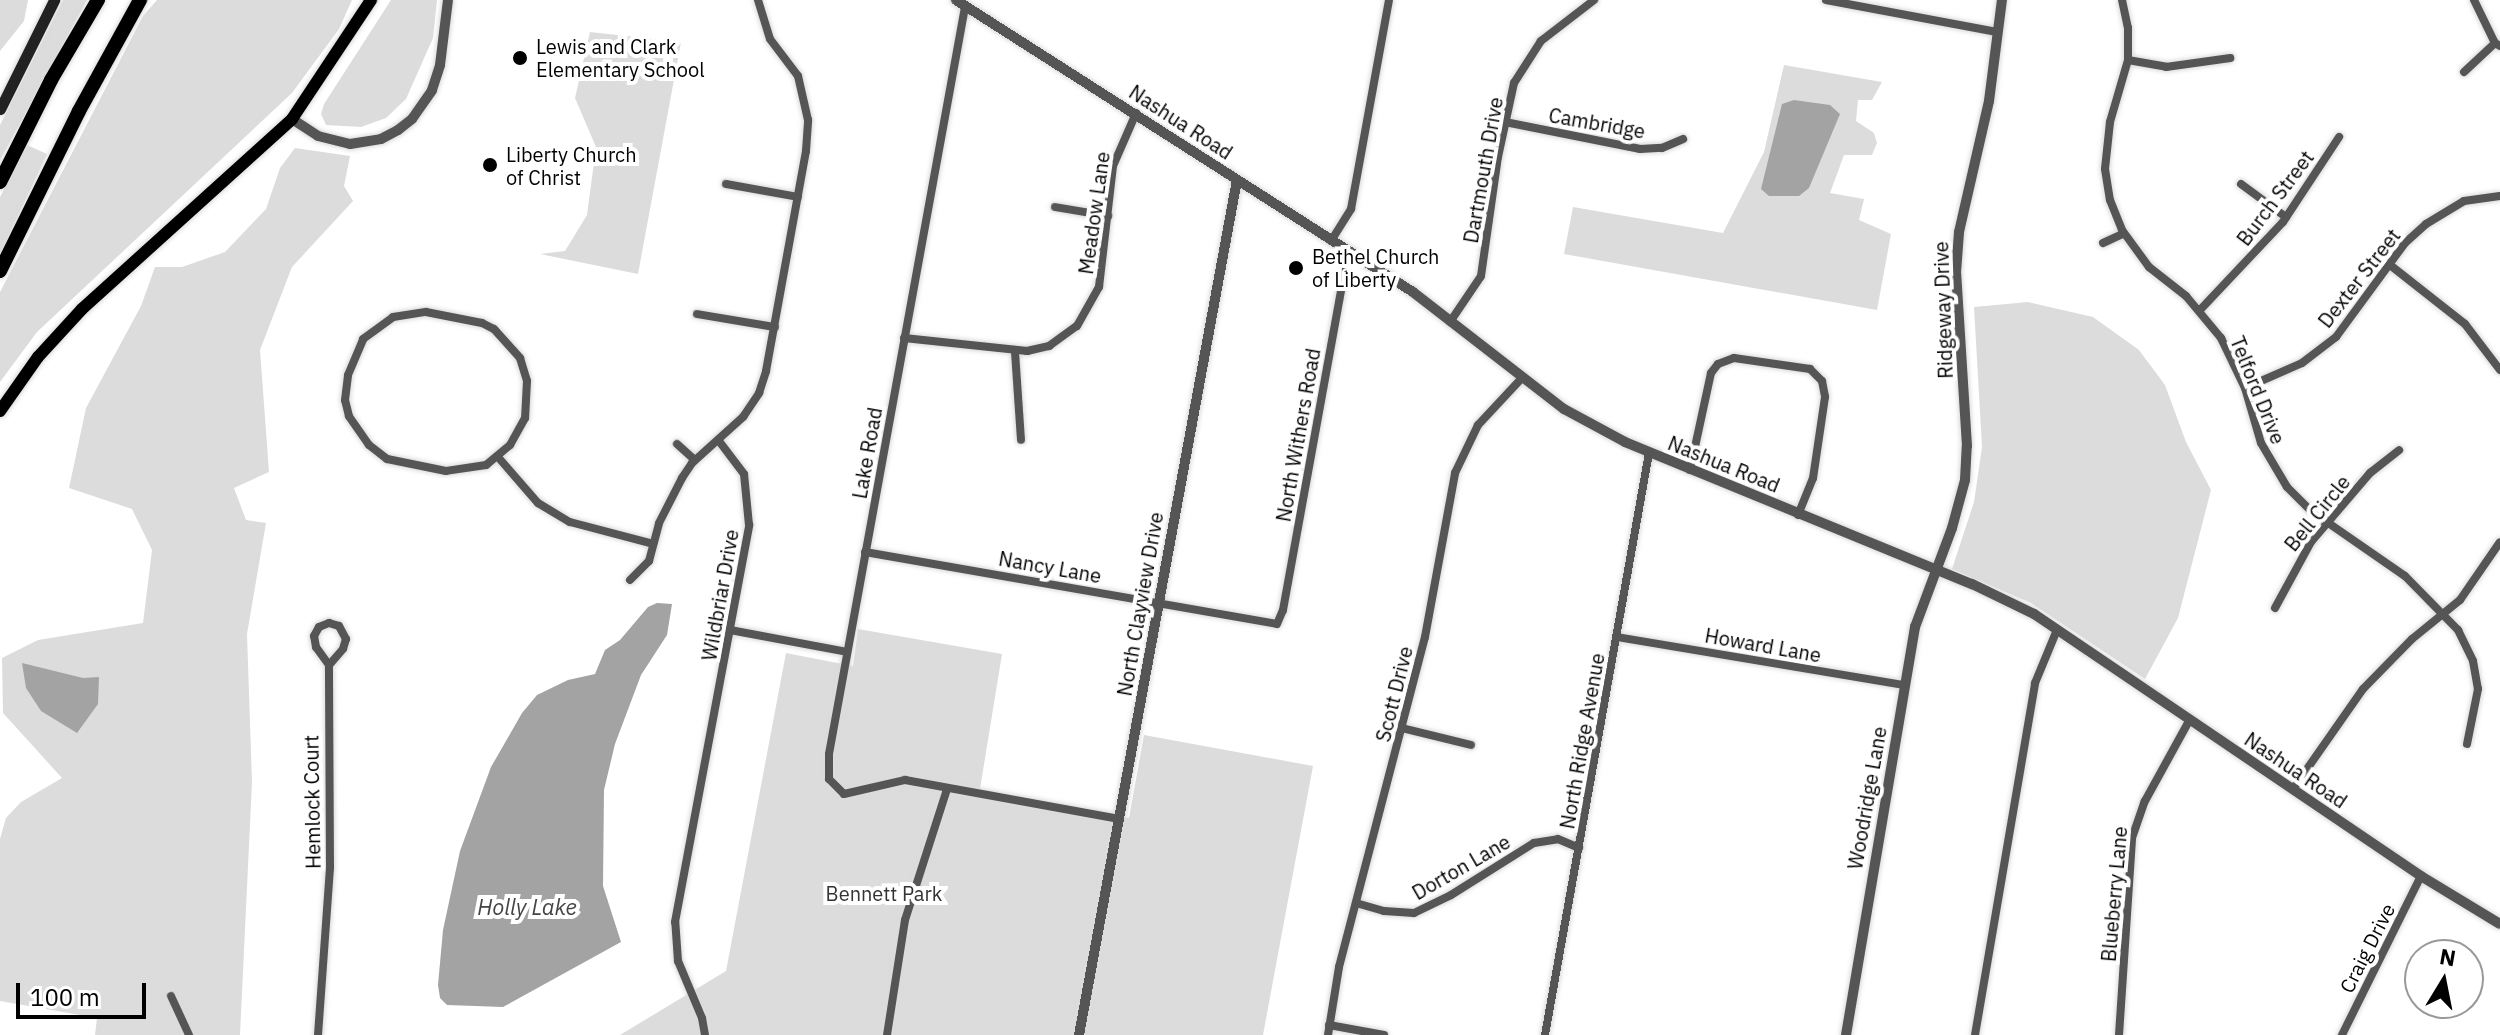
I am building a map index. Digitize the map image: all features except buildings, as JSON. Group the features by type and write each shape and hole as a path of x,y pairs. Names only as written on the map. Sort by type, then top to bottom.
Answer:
{"highway":[{"path":"0,182 51,80 98,0"},
{"path":"0,271 79,111 140,0"}],"main road":[{"path":"0,109 54,0"},
{"path":"0,411 38,357 82,309 292,119 371,0"}],"street":[{"path":"292,119 318,136 342,143 364,143 398,130 412,119 432,90 440,65 448,0"},
{"path":"630,580 644,570 659,523 695,460 743,417 759,393 775,327 808,136 806,102 798,76 765,29 758,0"},
{"path":"1331,241 1351,209 1389,0"},
{"name":"Dartmouth Drive","path":"1450,322 1481,276 1514,83 1541,41 1576,5 1594,0"},
{"path":"1826,0 1997,32"},
{"name":"Ridgeway Drive","path":"1934,570 1952,528 1965,480 1967,446 1956,273 1959,232 1989,101 2002,0"},
{"name":"Telford Drive","path":"2122,0 2128,28 2128,60 2106,153 2110,200 2124,233 2149,267 2200,310 2229,352 2245,388 2261,443 2277,473 2298,500 2326,523 2405,576 2443,613 2467,645 2476,672 2478,700 2467,744"},
{"path":"2464,72 2498,45 2474,0"},
{"name":"Nashua Road","path":"961,3 1348,251 1577,417 1649,453 1999,596 2057,630 2421,876 2500,924"},
{"name":"Lake Road","path":"961,3 827,770 832,785 844,794 905,780 1119,819"},
{"path":"2128,60 2166,67 2230,58"},
{"name":"Meadow Lane","path":"904,338 1015,352 1038,349 1059,340 1084,317 1103,274 1113,166 1136,113"},
{"name":"Cambridge","path":"1505,122 1640,149 1662,148 1683,139"},
{"name":"Burch Street","path":"2200,310 2286,217 2339,137"},
{"name":"North Clayview Drive","path":"1079,1035 1237,180"},
{"path":"726,184 798,197"},
{"path":"2241,184 2286,217"},
{"name":"Dexter Street","path":"2245,388 2292,368 2320,351 2343,329 2415,233 2453,206 2477,198 2500,196"},
{"path":"1055,207 1108,216"},
{"path":"2103,243 2124,233"},
{"name":"North Withers Road","path":"1277,624 1283,610 1348,251"},
{"path":"2390,265 2456,316 2498,359 2500,370"},
{"path":"417,312 470,320 494,329 520,358 527,381 525,418 510,445 498,457 486,465 446,471 387,459 369,445 355,428 345,400 348,375 363,339 393,317 417,312"},
{"path":"697,314 775,327"},
{"path":"1015,352 1021,440"},
{"path":"1690,470 1711,373 1718,364 1734,358 1810,369 1822,381 1825,397 1813,478 1798,515"},
{"name":"Scott Drive","path":"1329,1030 1356,903 1425,637 1455,473 1478,425 1522,378"},
{"name":"Wildbriar Drive","path":"705,1035 702,1018 678,961 675,922 748,536 749,503 744,474 719,441"},
{"path":"677,444 695,460"},
{"name":"Bell Circle","path":"2275,608 2301,556 2326,523 2370,473 2399,450"},
{"name":"North Ridge Avenue","path":"1545,1035 1649,453"},
{"path":"498,457 538,503 570,522 653,544"},
{"path":"2293,789 2363,689 2476,582 2500,542"},
{"name":"Nancy Lane","path":"865,552 1277,624"},
{"name":"Woodridge Lane","path":"1846,1035 1915,627 1934,570"},
{"name":"Hemlock Court","path":"318,1035 330,867 329,665 316,647 314,636 319,627 329,623 339,626 346,639 343,649 329,665"},
{"path":"730,630 847,652"},
{"path":"1975,1035 2035,683 2057,630"},
{"name":"Howard Lane","path":"1617,637 1905,685"},
{"name":"Blueberry Lane","path":"2119,1035 2132,838 2145,801 2189,721"},
{"path":"1402,728 1471,745"},
{"path":"887,1035 905,920 947,789"},
{"name":"Dorton Lane","path":"1356,903 1384,911 1414,913 1451,895 1534,843 1558,839 1579,848"},
{"name":"Craig Drive","path":"2342,1035 2421,876"},
{"path":"171,996 189,1035"},
{"path":"1329,1030 1384,1035"}],"green space":[{"path":"0,0 28,0 24,21 0,51"},
{"path":"63,0 87,0 0,160 0,125"},
{"path":"157,0 352,0 339,29 292,93 37,332 0,382 0,292 143,16"},
{"path":"391,0 437,0 433,38 406,99 386,118 361,127 326,125 321,114 324,104"},
{"path":"590,32 681,42 638,274 540,254 565,251 587,215 596,147 575,98"},
{"path":"1784,65 1882,82 1872,100 1858,100 1856,121 1874,133 1877,143 1872,155 1844,155 1830,193 1864,199 1859,220 1891,234 1877,310 1564,254 1573,207 1723,233 1764,152"},
{"path":"27,145 47,154 0,254 0,197"},
{"path":"295,148 350,156 344,186 353,201 292,267 260,350 269,472 234,488 246,520 266,523 247,634 252,782 240,1035 95,1035 97,1018 0,1001 0,839 6,818 21,802 62,778 3,713 2,658 38,640 143,623 152,550 132,509 69,488 86,408 141,306 155,267 182,267 225,252 266,209 280,168"},
{"path":"2028,302 2093,317 2139,350 2165,385 2186,442 2211,490 2178,618 2145,679 2031,603 1952,569 1974,502 1982,447 1974,307"},
{"name":"Bennett Park","path":"858,629 1002,654 980,789 1129,818 1144,735 1313,766 1263,1035 620,1035 726,971 786,653 853,666"}],"water":[{"path":"1794,100 1830,105 1840,114 1809,188 1799,196 1769,196 1761,189 1782,104"},
{"name":"Holly Lake","path":"657,603 672,604 667,635 641,675 615,744 604,790 603,886 621,942 503,1007 447,1005 440,998 438,985 443,930 460,851 491,767 522,713 537,695 568,680 595,674 605,650 620,640 648,607"},
{"path":"22,663 83,678 99,677 98,704 77,733 41,711 26,688"}],"place":[{"name":"Lewis and Clark Elementary School","path":"520,58"},
{"name":"Liberty Church of Christ","path":"490,165"},
{"name":"Bethel Church of Liberty","path":"1296,268"}]}
